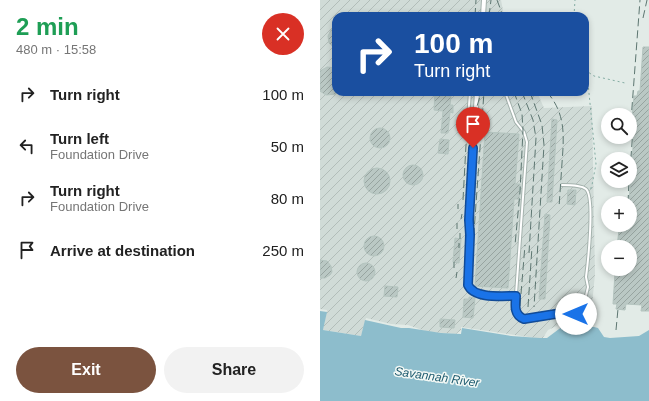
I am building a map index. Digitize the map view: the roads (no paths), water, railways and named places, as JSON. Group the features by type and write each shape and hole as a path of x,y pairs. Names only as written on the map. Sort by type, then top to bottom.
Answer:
{"street":[{"path":"483,12 484,0"},
{"path":"477,96 469,220 470,235 468,285 473,292 478,295 516,296"}],"lane":[{"path":"470,96 468,118 475,120"},
{"path":"506,96 516,122 524,132 527,142 515,308 516,312 521,318 524,319 574,311 584,304 588,287 586,277 591,209 589,194 583,187 562,185"},
{"path":"574,311 579,324"}],"water":[{"name":"Savannah River","path":"320,311 327,312 323,330 361,336 365,320 401,328 441,333 461,334 462,328 511,336 540,338 547,338 563,326 598,328 604,337 610,338 639,336 649,330 649,401 320,401"}],"railway":[{"path":"475,12 476,0"},
{"path":"490,12 491,0"},
{"path":"497,0 502,12"},
{"path":"632,108 640,0"},
{"path":"643,18 647,0"},
{"path":"463,200 466,145 480,96"},
{"path":"472,260 484,96"},
{"path":"515,96 522,114 523,130 520,192 515,245"},
{"path":"524,96 533,120 536,138 529,253"},
{"path":"531,96 542,125 544,145 534,307"},
{"path":"550,96 561,117 563,134 559,207"},
{"path":"631,152 632,144"},
{"path":"628,196 629,188"},
{"path":"458,204 458,209"},
{"path":"461,219 462,214"},
{"path":"457,223 457,229"},
{"path":"460,233 460,239"},
{"path":"459,243 459,248"},
{"path":"520,306 525,245"},
{"path":"528,307 532,247"},
{"path":"454,262 454,268"},
{"path":"456,278 457,272"},
{"path":"616,330 618,309"}]}
